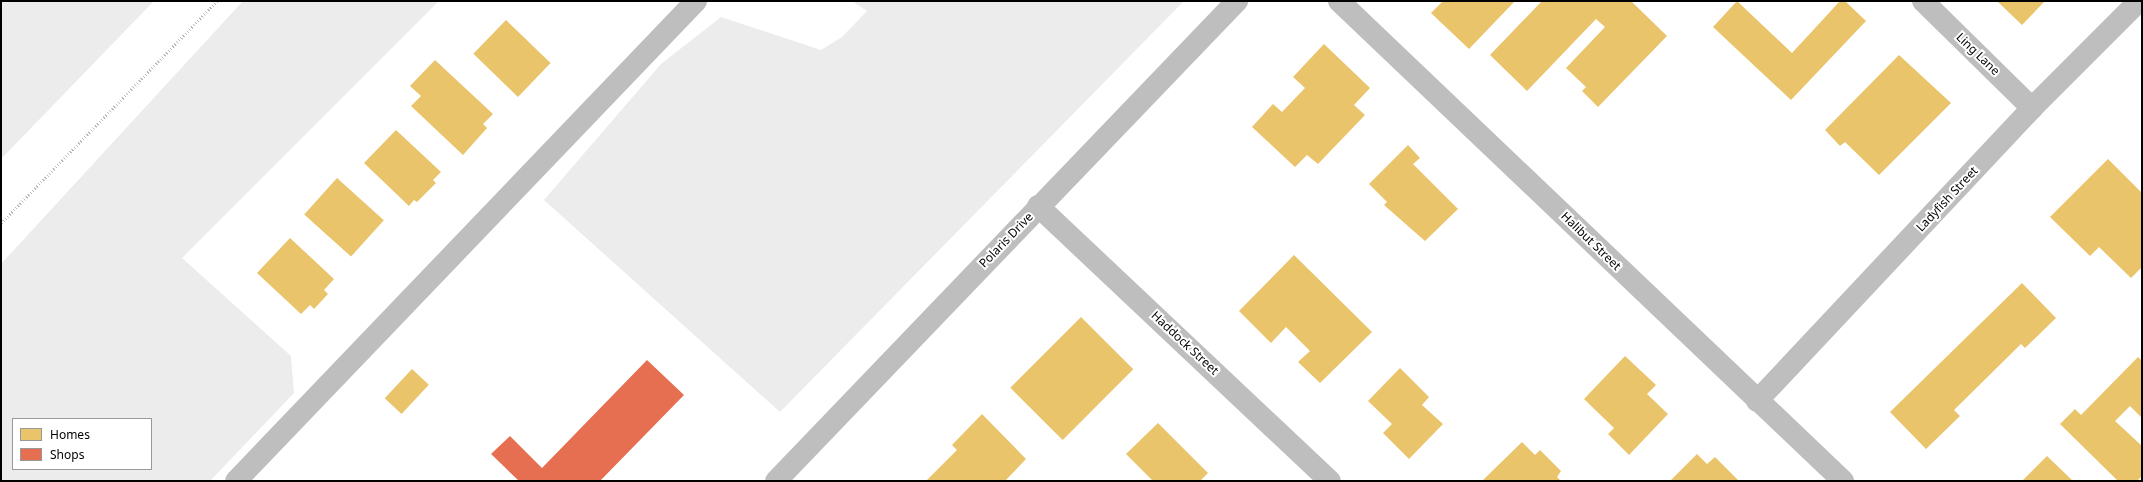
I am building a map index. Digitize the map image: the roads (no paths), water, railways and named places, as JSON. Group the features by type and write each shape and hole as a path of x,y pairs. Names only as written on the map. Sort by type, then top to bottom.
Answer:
{"street":[{"path":"236,481 696,1"},
{"name":"Polaris Drive","path":"776,481 1038,206 1237,1"},
{"name":"Halibut Street","path":"1339,1 1757,401 1843,481"},
{"name":"Ling Lane","path":"1923,1 2032,108"},
{"name":"Ladyfish Street","path":"1757,401 2032,108 2139,1"},
{"name":"Haddock Street","path":"1038,206 1330,481"}]}
